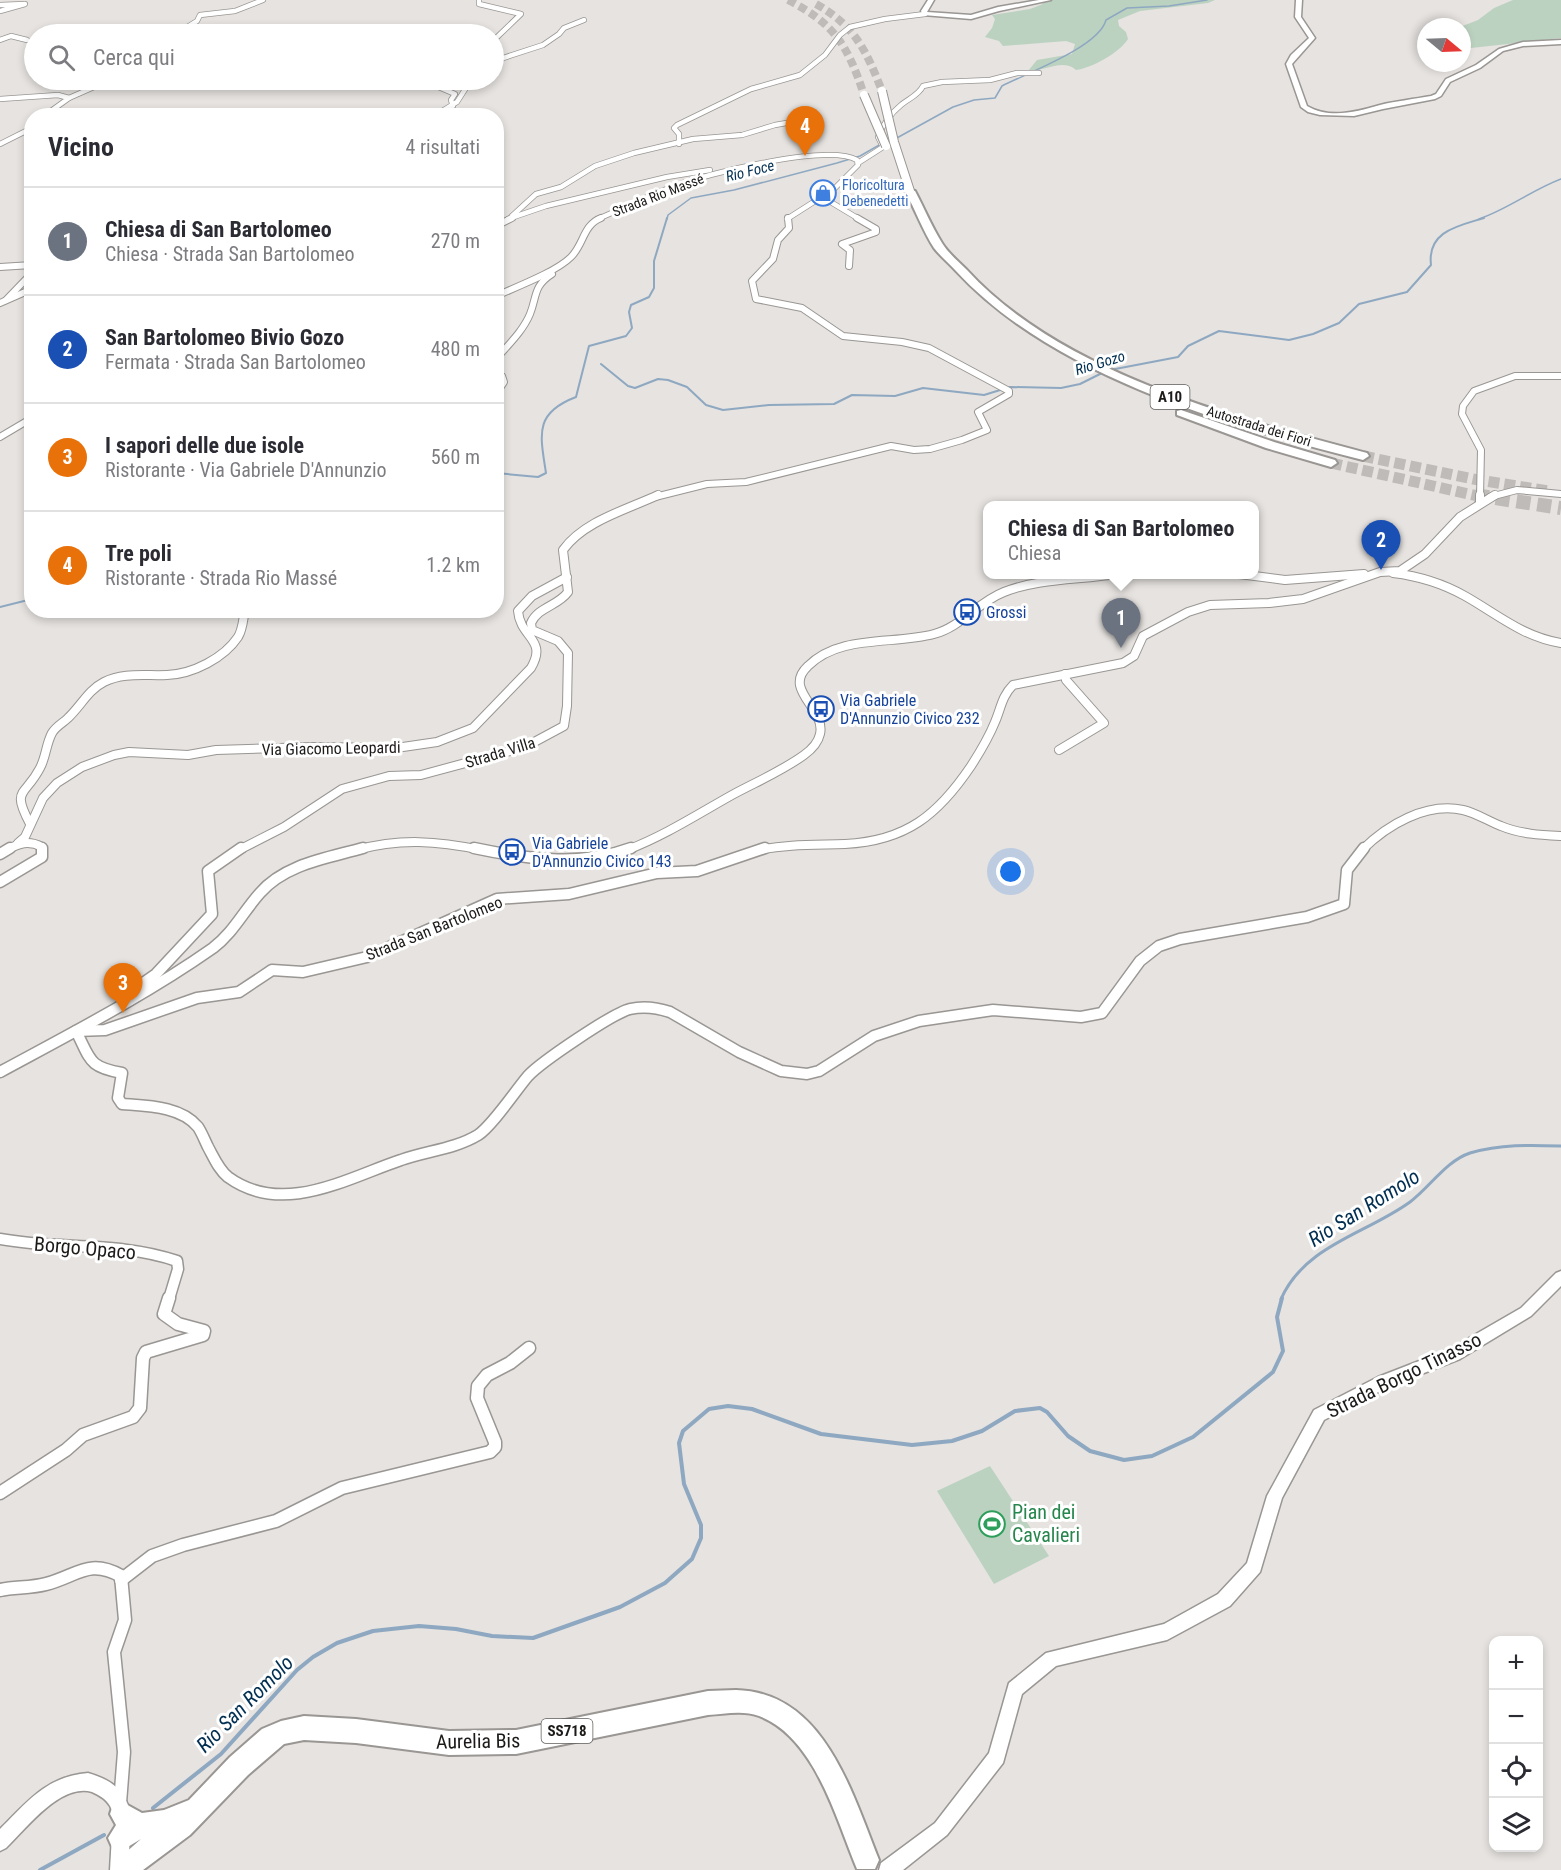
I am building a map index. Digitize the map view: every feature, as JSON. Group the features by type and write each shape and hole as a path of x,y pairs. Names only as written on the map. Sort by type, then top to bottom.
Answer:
{"highway":[{"name":"Autostrada dei Fiori","path":"882,90 910,215 929,248 953,274 1061,354 1147,399 1240,435 1331,463"},
{"name":"Autostrada dei Fiori","path":"864,94 906,191"},
{"name":"Autostrada dei Fiori","path":"990,303 1061,346 1155,391 1233,420 1363,456"},
{"name":"Aurelia Bis","path":"127,1840 181,1826 239,1766 271,1738 292,1730 356,1731 448,1743 516,1743 708,1703 738,1701 762,1705 785,1716 812,1745 877,1865"}],"main road":[{"path":"931,0 924,11 925,14 971,17 998,9 1048,0"},
{"path":"1299,0 1298,17 1312,38 1309,45 1293,56 1289,64 1304,107 1308,111 1323,114 1375,110 1380,107 1433,98 1439,95 1441,87 1449,79 1475,68 1502,50 1534,42 1561,42"},
{"name":"Strada Borgo Tinasso","path":"877,1865 941,1829 997,1756 1015,1689 1052,1659 1167,1632 1224,1600 1254,1567 1275,1496 1319,1415 1383,1382 1455,1354 1526,1312 1561,1277"},
{"path":"0,1842 47,1795 69,1783 81,1781 95,1783 106,1789 127,1840"}],"street":[{"path":"193,24 198,21 200,15 235,11 263,0"},
{"path":"479,0 479,4 490,9 511,11 521,15 504,31"},
{"path":"0,5 25,4 0,11"},
{"path":"680,144 679,134 674,128 751,88 800,75 825,55 840,35 850,27 885,19 925,14"},
{"path":"504,57 553,40 562,34 564,28 584,20"},
{"path":"0,40 11,36 24,39"},
{"path":"567,577 538,592 523,604 518,612 519,622 528,629 532,617 562,601 567,594 569,587 563,550 565,545 590,526 648,498 707,484 746,482 891,446 903,445 915,450 974,436 987,430 978,412 1010,394 1006,389 929,348 835,333 807,310 790,303 756,299 752,280 773,259 778,240 789,228 787,218 824,198 847,178 858,161 882,149 878,137 881,129 894,110 921,90 923,86 942,82 990,80 1023,73 1039,73"},
{"path":"55,108 69,98 87,90"},
{"path":"445,90 454,94 451,100 453,106"},
{"path":"449,108 464,97 467,90"},
{"path":"0,99 58,95 69,98"},
{"path":"504,221 537,194 561,187 595,166 634,153 680,144 693,139 742,135 775,125 804,120"},
{"path":"0,144 24,133"},
{"name":"Strada Rio Massé","path":"504,292 556,267 571,257 591,222 674,186 772,161 814,155 850,156 858,161"},
{"path":"512,216 648,181 694,172 730,169 734,171"},
{"path":"824,198 876,229 876,232 842,244 850,250 849,266"},
{"path":"0,267 24,266"},
{"path":"504,350 518,334 530,314 533,297 546,278 556,271 556,267"},
{"path":"3,301 24,281"},
{"path":"3,301 24,292"},
{"path":"1480,503 1481,450 1462,414 1463,406 1474,391 1515,376 1561,376"},
{"path":"0,437 24,423"},
{"name":"Strada San Bartolomeo","path":"76,1031 105,1030 197,998 239,992 272,970 303,972 367,957 497,899 518,895 565,895 596,890 655,874 702,870 738,855 767,848 858,843 902,833 922,821 951,793 994,726 1002,695 1021,682 1123,663 1134,656 1143,636 1188,612 1210,605 1269,603 1303,599 1380,573 1401,570 1411,565 1437,542 1460,517 1491,496 1517,490 1561,494"},
{"path":"1259,578 1397,574 1454,590 1516,630 1531,637 1561,643"},
{"path":"0,1072 130,1000 217,945 236,929 257,897 272,881 299,868 352,851 395,842 426,841 505,854 570,859 615,855 788,765 814,747 821,734 821,723 816,712 799,692 802,671 810,662 859,644 939,633 956,625 981,604 1006,590 1082,579"},
{"path":"30,824 22,810 21,790 39,771 52,732 77,708 84,695 106,681 126,676 172,675 201,667 238,638 244,618"},
{"name":"Strada Villa","path":"130,1000 133,990 156,974 212,914 208,871 238,850 284,827 342,789 389,776 421,775 525,747 564,726 567,706 568,652 561,642 528,629"},
{"name":"Via Giacomo Leopardi","path":"18,843 25,837 43,798 57,783 82,767 114,755 144,752 174,756 216,750 312,747 396,748 422,746 454,736 483,720 531,668 538,656 537,647 528,629"},
{"path":"1059,750 1096,730 1104,723 1066,680 1065,674"},
{"path":"76,1031 92,1062 100,1069 122,1073 118,1098 122,1104 162,1108 183,1114 198,1127 218,1166 228,1177 246,1186 281,1194 307,1192 326,1189 402,1159 456,1145 480,1134 530,1074 610,1017 623,1011 646,1007 670,1012 739,1052 781,1071 807,1074 819,1071 874,1036 919,1021 993,1010 1081,1017 1102,1013 1140,961 1159,946 1180,939 1306,917 1344,904 1347,900 1348,867 1360,853 1396,821 1406,816 1454,808 1509,829 1561,836"},
{"path":"0,854 18,843 34,841 42,847 42,857 0,882"},
{"name":"Borgo Opaco","path":"0,1239 27,1243 108,1246 177,1261 178,1269 164,1314 185,1327 204,1331 203,1335 196,1338 171,1342 146,1352 143,1358 140,1408 133,1417 83,1435 66,1450 0,1493"},
{"path":"121,1580 152,1556 183,1545 276,1521 342,1488 490,1452 495,1447 495,1442 477,1398 478,1386 487,1376 510,1363 529,1348"},
{"path":"0,1590 56,1582 81,1568 115,1572 121,1576 125,1620 114,1652 124,1752 127,1840"}],"green space":[{"path":"1040,0 1215,0 1208,3 1140,11 1118,20 1119,26 1126,32 1128,39 1105,59 1090,66 1076,70 1059,65 1028,71 1037,60 1072,54 1075,44 1066,41 1003,46 999,41 985,37 995,19 992,15 1030,9 1043,4"},
{"path":"1513,0 1561,0 1561,38 1471,48 1471,23 1494,8"},
{"name":"Pian dei Cavalieri","path":"990,1466 1049,1556 994,1584 937,1491"}],"waterway":[{"name":"Rio Foce","path":"895,139 953,107 974,100 995,98 1002,86 1077,49 1101,30 1106,20 1127,8 1169,6 1207,0"},
{"name":"Rio Foce","path":"667,219 668,215 691,198 734,190 837,163 860,156 881,144"},
{"name":"Rio Gozo","path":"1479,219 1561,179"},
{"name":"Rio Foce","path":"504,474 538,477 546,473 542,447 543,426 546,418 562,403 576,397 589,346 626,336 632,328 629,312 631,305 649,297 654,288 654,261 667,218"},
{"name":"Rio Gozo","path":"1110,370 1178,357 1188,346 1219,331 1289,340 1313,334 1339,323 1359,304 1407,292 1431,265 1431,254 1439,237 1455,227 1484,218"},
{"name":"Rio Gozo","path":"601,364 628,386 635,388 658,379 668,380 687,387 706,405 723,410 769,405 834,404 852,395 895,396 923,388 984,395 1010,387 1061,388 1080,384 1104,372"},
{"name":"Rio Foce","path":"0,607 24,601"},
{"name":"Rio San Romolo","path":"1281,1299 1305,1266 1321,1253 1410,1202 1461,1157 1482,1150 1504,1147 1561,1146"},
{"name":"Rio San Romolo","path":"153,1808 221,1754 297,1670 313,1657 337,1643 373,1631 419,1626 456,1629 492,1636 533,1638 620,1607 665,1583 692,1559 701,1538 701,1525 684,1484 679,1443 683,1431 709,1409 728,1406 752,1409 821,1434 912,1445 952,1441 982,1431 1015,1411 1040,1408 1047,1412 1068,1436 1090,1451 1124,1460 1152,1456 1193,1437 1273,1372 1283,1351 1277,1317 1282,1298"},
{"name":"Rio San Romolo","path":"40,1870 104,1835"}],"tunnel":[{"path":"788,0 817,18 838,38 852,63 864,95"},
{"path":"816,4 841,21 858,40 882,91"},
{"path":"1363,456 1473,479 1548,491"},
{"path":"1331,463 1482,497"},
{"path":"1475,495 1561,508"}],"place":[{"name":"Tre poli","path":"805,156"},
{"name":"Floricoltura Debenedetti","path":"823,193"},
{"name":"San Bartolomeo Bivio Gozo","path":"1381,570"},
{"name":"Grossi","path":"967,612"},
{"name":"Chiesa di San Bartolomeo","path":"1121,648"},
{"name":"Via Gabriele D'Annunzio Civico 232","path":"821,709"},
{"name":"Via Gabriele D'Annunzio Civico 143","path":"512,852"},
{"name":"I sapori delle due isole","path":"123,1013"},
{"name":"Pian dei Cavalieri","path":"992,1524"}]}
